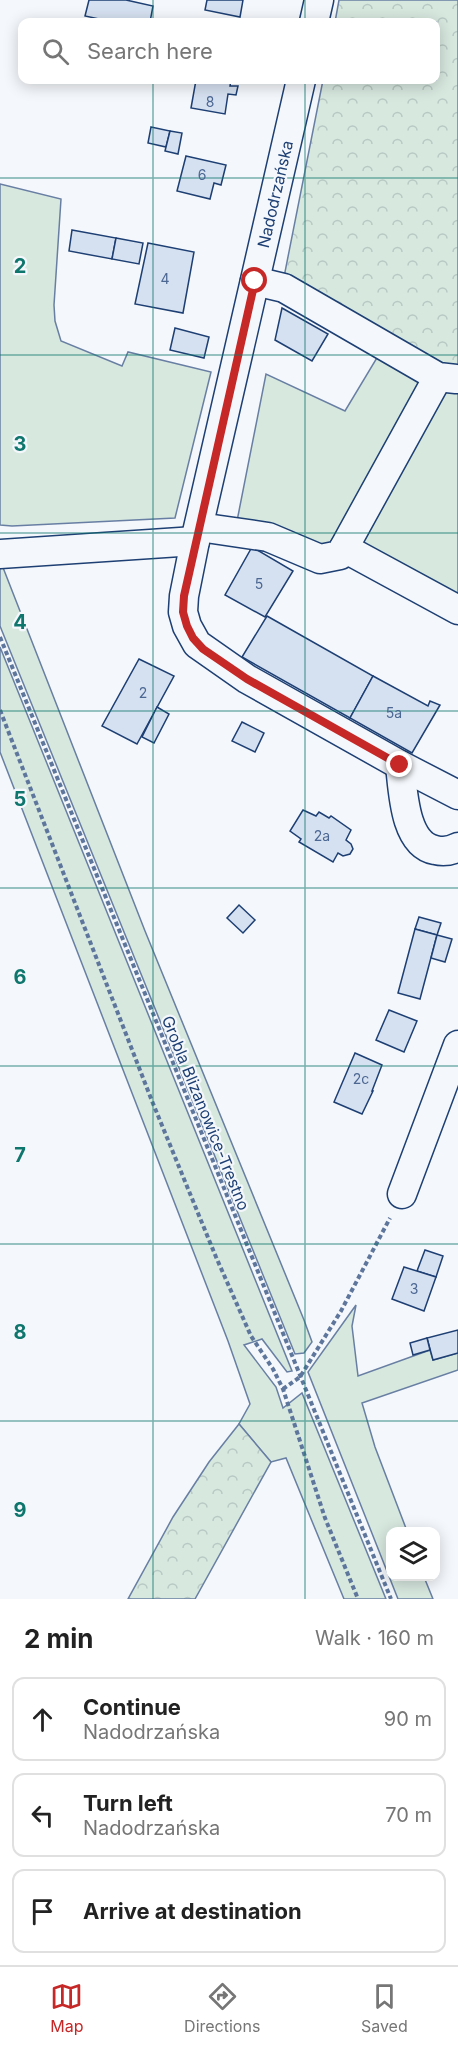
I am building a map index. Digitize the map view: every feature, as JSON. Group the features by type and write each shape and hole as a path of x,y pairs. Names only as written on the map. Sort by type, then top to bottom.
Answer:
{"street":[{"path":"315,18 319,0"},
{"name":"Nadodrzańska","path":"300,84 197,534 184,596 183,612 187,626 197,644 247,679 458,795"},
{"path":"0,554 197,534 268,537 320,559 340,555 448,378 284,288 255,281"},
{"path":"344,548 458,610"},
{"path":"400,765 413,833 424,846 433,850 455,849"},
{"path":"402,1194 458,1045"}],"path":[{"name":"Grobla Blizanowice-Trestno","path":"0,637 391,1599"},
{"path":"0,710 152,1101 216,1257 251,1336 284,1389 326,1518 358,1599"},
{"path":"284,1389 300,1377 341,1311 402,1194"}],"green space":[{"path":"339,0 458,0 458,369 443,369 283,282 322,84 440,84 440,18 336,18"},
{"path":"0,184 61,199 54,305 55,321 61,341 122,366 128,352 211,372 175,518 0,525"},
{"path":"381,351 423,378 343,536 328,546 237,521 266,374 345,411"},
{"path":"458,388 458,605 356,550 444,393"},
{"path":"0,565 2,565 145,931 304,1320 312,1342 304,1353 295,1354 0,626"},
{"path":"0,647 292,1371 287,1372 262,1339 244,1345 276,1387 283,1408 302,1393 386,1599 344,1599 286,1458 271,1462 239,1424 250,1404 228,1341 0,752"},
{"path":"356,1305 352,1326 358,1376 430,1350 433,1360 458,1353 458,1370 362,1403 375,1447 405,1527 386,1527 386,1569 308,1372"},
{"path":"239,1424 271,1462 195,1599 128,1599 173,1517 209,1462"},
{"path":"391,1581 426,1581 433,1599 398,1599"}],"building":[{"path":"89,0 126,0 153,6 151,18 85,16"},
{"path":"207,0 243,0 240,17 205,10"},
{"path":"195,84 238,86 236,95 228,94 225,114 191,108"},
{"path":"151,127 170,131 166,147 148,143"},
{"path":"170,131 182,133 178,154 165,151"},
{"path":"186,156 226,165 221,185 214,183 210,199 177,191"},
{"path":"72,230 116,238 112,259 69,251"},
{"path":"116,238 143,243 139,264 112,259"},
{"path":"148,243 194,252 183,313 135,304"},
{"path":"282,308 328,334 312,361 275,340"},
{"path":"175,328 209,337 204,358 170,350"},
{"path":"252,547 293,571 265,617 225,595"},
{"path":"267,616 373,676 350,718 242,657"},
{"path":"139,659 174,676 137,744 102,726"},
{"path":"373,676 428,706 430,701 440,705 412,753 350,718"},
{"path":"157,707 169,714 154,743 142,737"},
{"path":"242,722 264,733 255,752 232,741"},
{"path":"303,810 316,816 319,812 329,818 331,816 351,830 346,840 353,849 350,854 343,856 338,853 333,862 299,842 301,839 290,831"},
{"path":"239,905 255,920 243,933 227,918"},
{"path":"419,917 441,923 437,935 415,929"},
{"path":"415,929 437,935 420,999 398,993"},
{"path":"437,935 452,939 445,962 431,958"},
{"path":"389,1010 417,1021 404,1052 376,1040"},
{"path":"355,1053 382,1065 362,1114 334,1102"},
{"path":"425,1250 443,1256 436,1277 417,1271"},
{"path":"404,1267 436,1277 424,1311 392,1299"},
{"path":"458,1330 458,1353 433,1360 427,1338"},
{"path":"427,1338 430,1350 413,1355 410,1343"}],"route":[{"path":"255,281 184,596 183,612 187,626 197,644 247,679 400,765"}]}
